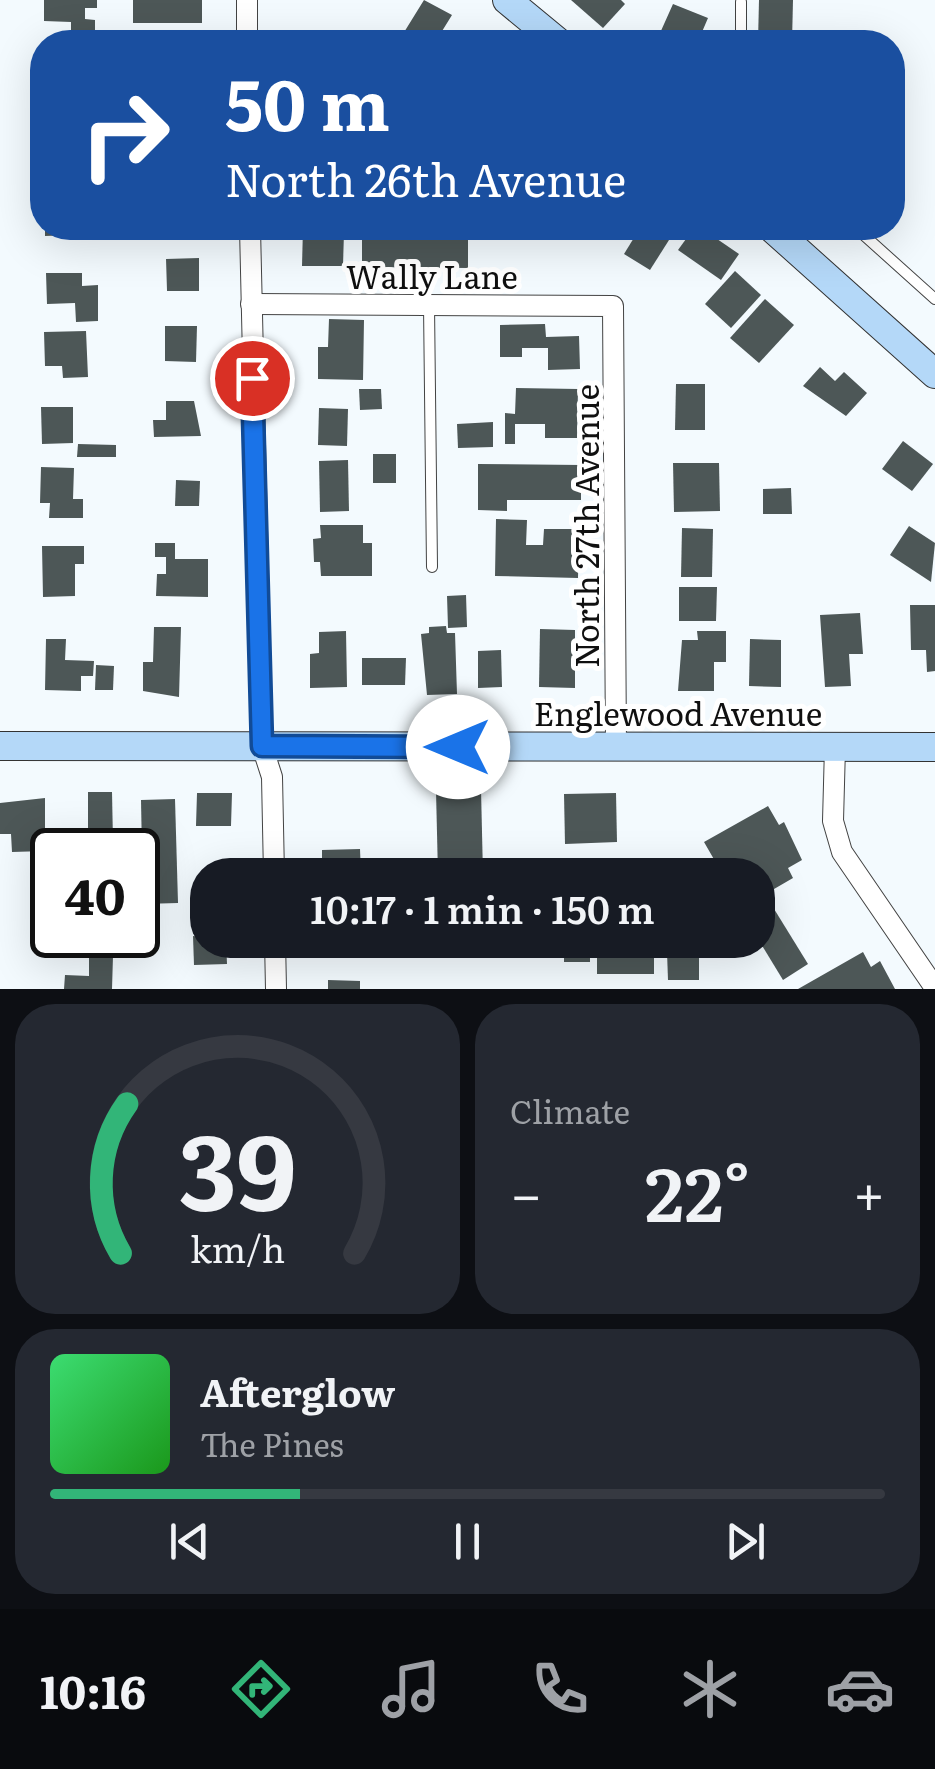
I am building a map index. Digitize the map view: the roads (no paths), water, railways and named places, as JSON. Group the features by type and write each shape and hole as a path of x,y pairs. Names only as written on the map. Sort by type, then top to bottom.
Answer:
{"street":[{"path":"247,0 247,30"},
{"path":"506,0 543,30"},
{"path":"250,240 262,746 272,778 274,858"},
{"path":"785,240 935,374"},
{"name":"Wally Lane","path":"251,304 613,306"},
{"name":"North 27th Avenue","path":"613,306 616,747"},
{"name":"Englewood Avenue","path":"0,746 935,747"},
{"path":"835,747 832,821 842,852 935,988"},
{"path":"275,958 276,989"}],"lane":[{"path":"740,2 741,30"},
{"path":"870,240 935,298"},
{"path":"429,305 432,567"}]}
